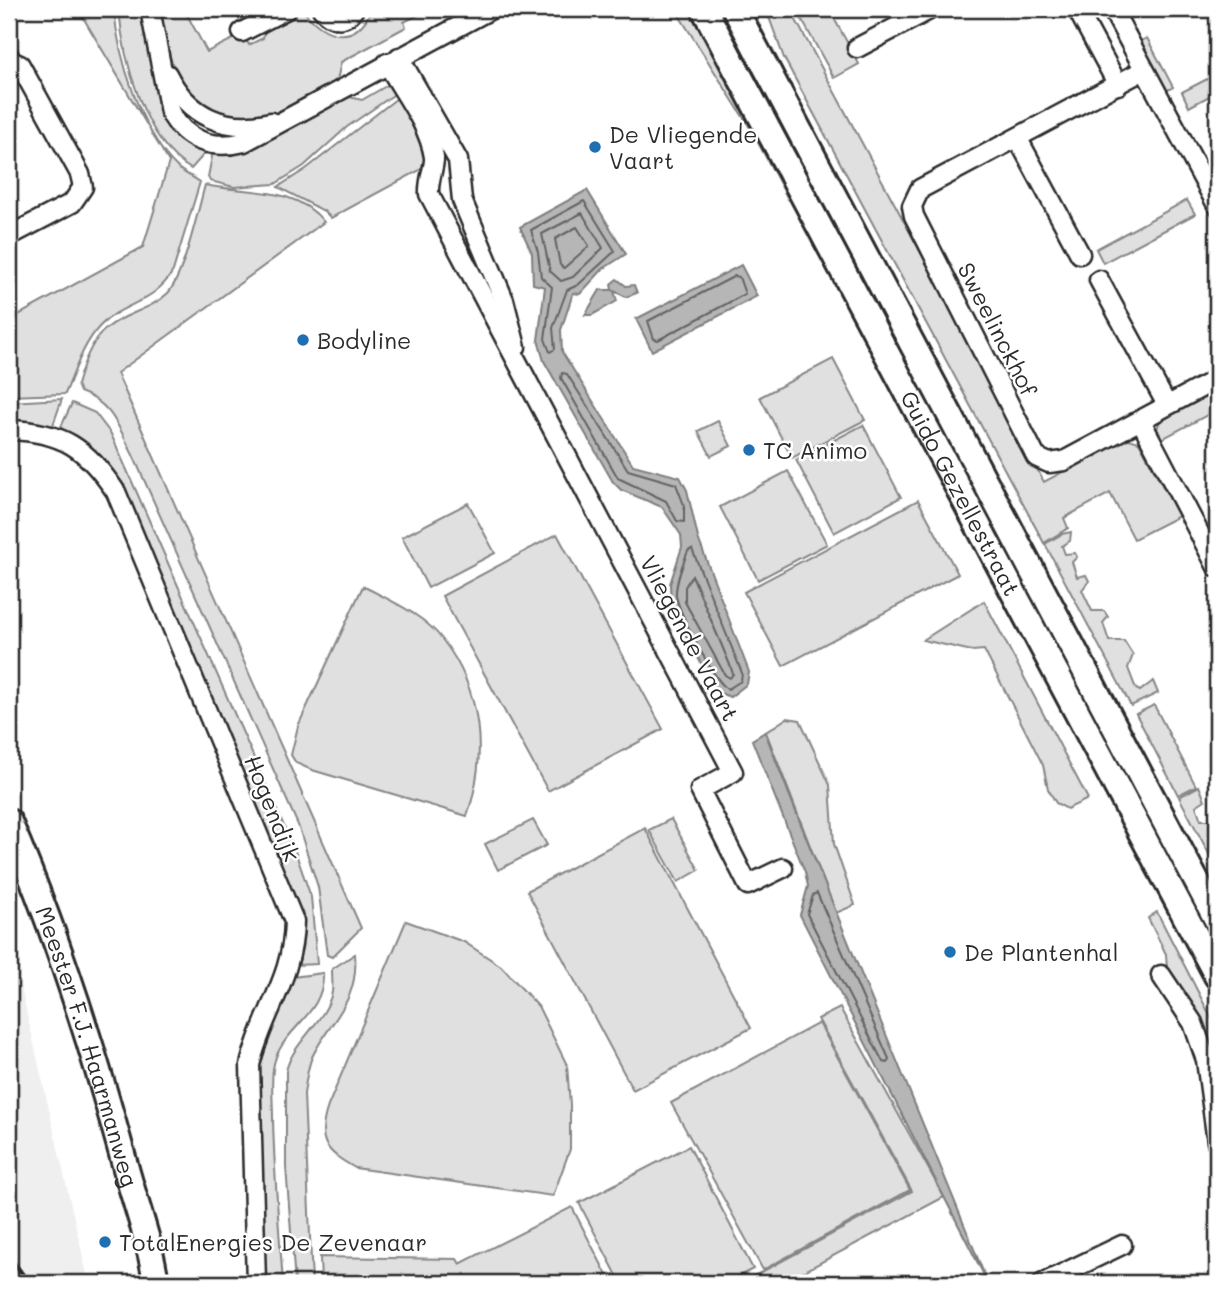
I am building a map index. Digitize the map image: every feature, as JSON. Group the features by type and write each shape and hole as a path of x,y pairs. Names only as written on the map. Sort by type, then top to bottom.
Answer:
{"main road":[{"name":"Guido Gezellestraat","path":"704,9 1217,976"},
{"name":"Guido Gezellestraat","path":"735,9 1217,920"},
{"name":"Meester F.J. Haarmanweg","path":"9,822 47,911 75,990 156,1280"}],"street":[{"path":"150,9 170,112 176,123 201,142 212,146 233,144 284,119 491,9"},
{"path":"242,32 287,9"},
{"path":"322,9 332,18 340,19 347,17 354,9"},
{"path":"857,48 931,9"},
{"path":"1077,9 1118,85"},
{"path":"1112,9 1217,205"},
{"path":"9,56 11,61 20,65 83,180 78,199 9,236"},
{"name":"Vliegende Vaart","path":"393,60 429,139 435,160 428,178 429,194 733,772 700,790 748,886 783,868"},
{"name":"Vliegende Vaart","path":"393,60 458,160 462,200 504,300 516,340 518,364"},
{"path":"161,62 176,92 204,116 241,126 284,119"},
{"name":"Sweelinckhof","path":"1144,70 920,189 912,206 914,216 1036,457 1049,463 1064,461 1217,379"},
{"path":"1018,139 1080,254"},
{"path":"1099,280 1167,405"},
{"path":"1140,421 1216,561"},
{"name":"Hogendijk","path":"9,430 53,435 81,451 100,470 116,492 294,921 294,945 288,970 256,1038 250,1065 256,1283"},
{"path":"1161,975 1193,1023 1206,1060 1217,1142"},
{"path":"1043,1283 1122,1245"}],"shaded area":[{"path":"78,9 114,9 126,71 151,132"},
{"path":"119,9 141,9 157,91 207,151 191,169 160,140 139,98 125,51"},
{"path":"158,9 184,9 207,52 243,34 249,45 263,38 267,24 296,9 305,9 303,10 321,27 339,34 357,29 372,9 430,9 404,22 406,27 341,62 337,81 283,111 248,120 227,116 206,107 183,85 170,57"},
{"path":"675,9 694,9 792,192 788,199 752,131"},
{"path":"766,9 790,9 1044,482 1126,438 1139,442 1179,516 1134,539 1110,493 1064,518 1068,528 1044,543 784,58"},
{"path":"796,9 829,9 859,64 834,78"},
{"path":"1147,38 1173,87 1166,91 1139,42"},
{"path":"1217,74 1217,92 1189,107 1182,92"},
{"path":"393,82 399,91 347,127 304,166 275,184 234,187 210,181 208,177 213,151 345,96 362,100"},
{"path":"401,95 423,136 426,164 420,170 331,218 324,211 278,187 306,169"},
{"path":"155,139 177,167 200,182 173,271 148,297 118,312 100,326 84,349 65,394 9,396 9,320 143,247 169,162"},
{"path":"205,185 284,196 312,210 324,222 117,373 361,928 332,957 327,955 318,887 298,825 123,435 107,409 91,396 80,392 77,385 88,354 101,333 114,323 161,299 174,284 190,242"},
{"path":"1187,200 1195,214 1103,263 1096,249"},
{"path":"833,359 865,420 792,458 760,397"},
{"path":"1217,391 1217,410 1162,439 1157,429 1160,421"},
{"path":"62,399 51,431 9,425 9,402"},
{"path":"72,403 95,413 111,434 295,851 311,897 317,964 297,965 301,935 138,536 60,429"},
{"path":"718,421 731,446 711,456 698,431"},
{"path":"863,425 901,497 834,533 796,460"},
{"path":"788,471 827,544 758,580 720,507"},
{"path":"918,500 958,574 783,666 744,592"},
{"path":"468,503 495,553 428,588 402,537"},
{"path":"1071,532 1070,541 1062,546 1065,554 1075,553 1077,557 1072,562 1077,577 1086,575 1089,581 1082,590 1092,611 1104,611 1108,617 1103,623 1109,641 1124,641 1133,655 1128,668 1136,689 1140,691 1153,681 1158,693 1131,706 1045,544"},
{"path":"557,534 663,729 548,791 442,596"},
{"path":"363,586 405,608 434,630 466,680 473,702 479,747 474,793 467,816 312,770 296,763 291,755 298,726"},
{"path":"984,601 1088,799 1067,809 1056,803 1048,789 1043,765 984,650 972,651 923,640"},
{"path":"1154,705 1196,786 1178,795 1136,714"},
{"path":"787,718 800,720 830,785 834,844 855,905 836,913 766,732"},
{"path":"1199,786 1205,800 1196,806 1201,820 1212,820 1217,830 1213,836 1217,845 1217,869 1179,797"},
{"path":"671,819 699,870 678,882 649,830"},
{"path":"533,820 547,845 498,870 485,844"},
{"path":"645,828 751,1028 633,1090 527,891"},
{"path":"1157,912 1217,1029 1217,1081 1167,969 1166,954 1148,918"},
{"path":"406,921 464,942 501,966 538,1006 567,1065 570,1149 553,1196 355,1168 336,1156 326,1144 323,1128 328,1106"},
{"path":"9,936 89,1283 9,1283"},
{"path":"355,954 353,985 348,998 319,1043 307,1075 304,1094 312,1283 295,1283 286,1167 286,1071 295,1050 329,1003 332,969"},
{"path":"323,973 322,988 317,1001 283,1043 273,1069 274,1159 283,1283 262,1283 255,1073 264,1038 293,977"},
{"path":"840,1008 944,1197 782,1283 741,1283 912,1191 818,1019"},
{"path":"819,1023 910,1190 763,1270 671,1103"},
{"path":"689,1146 753,1269 725,1283 621,1283 579,1203"},
{"path":"572,1207 611,1283 470,1283 464,1273 469,1283 321,1283 320,1257 457,1259 460,1264"}],"water":[{"path":"587,190 626,254 603,269 580,294 573,293 561,330 562,352 633,465 680,477 687,490 698,538 749,672 747,684 730,697 717,692 671,609 670,584 682,547 681,535 662,507 621,490 613,482 544,361 538,340 545,287 533,284 532,253 520,227"},
{"path":"741,265 757,296 652,351 636,319"},
{"path":"617,279 626,286 634,285 637,293 626,297 614,291 617,301 592,315 585,315 600,290 612,290 611,284"},
{"path":"765,732 986,1279 800,915 808,886 805,872 752,740"}],"railway":[{"path":"9,1256 29,1283"},
{"path":"9,1274 15,1283"}],"place":[{"name":"De Vliegende Vaart","path":"595,147"},
{"name":"Bodyline","path":"303,340"},
{"name":"TC Animo","path":"749,450"},
{"name":"De Plantenhal","path":"950,952"},
{"name":"TotalEnergies De Zevenaar","path":"105,1242"}]}
